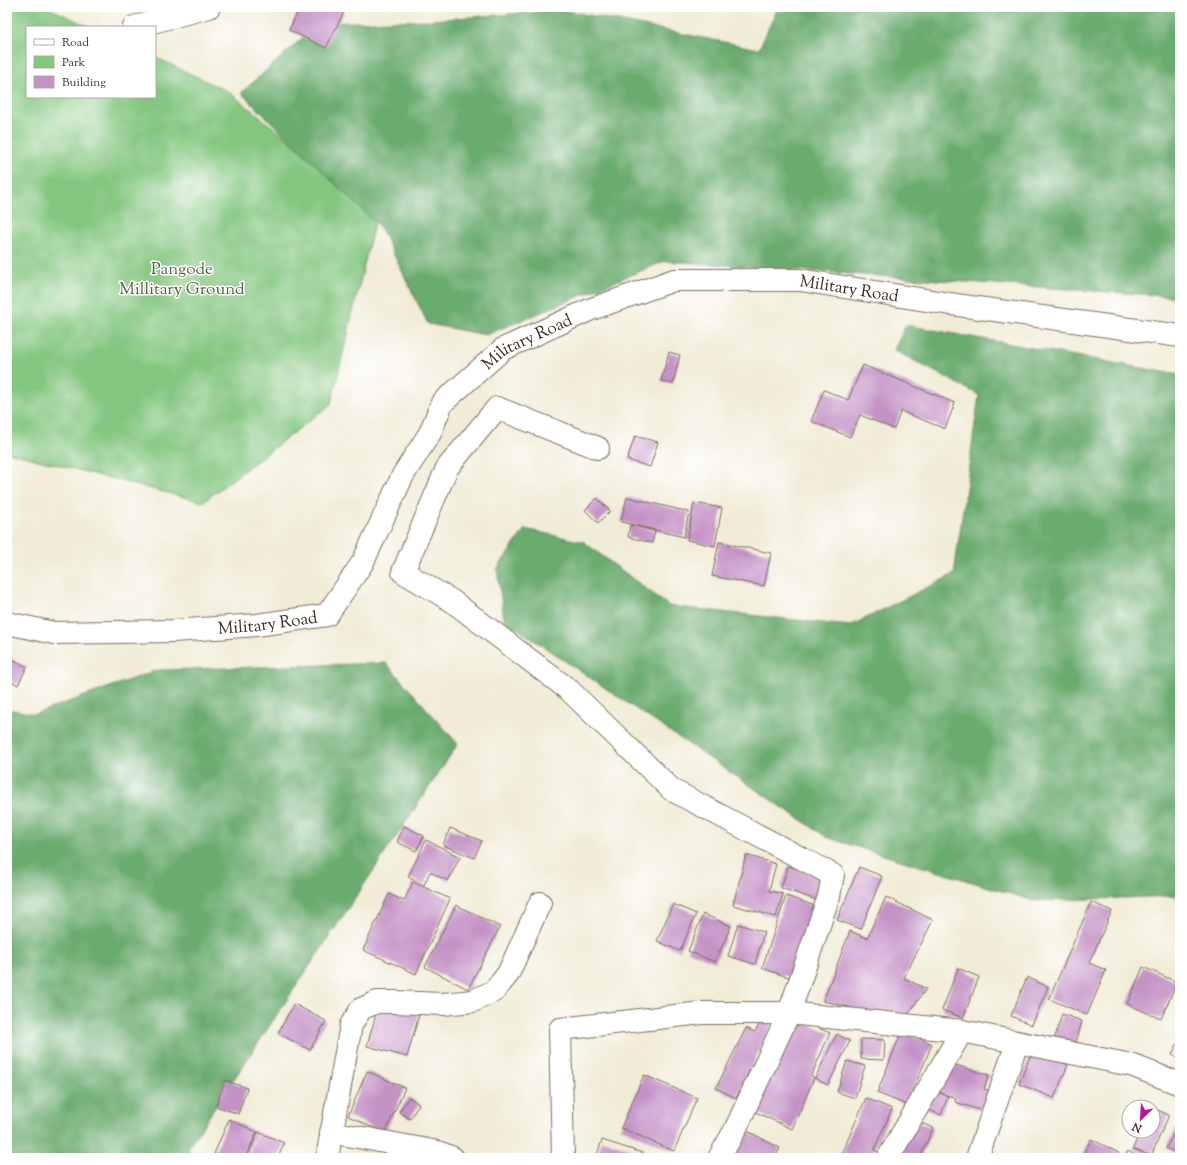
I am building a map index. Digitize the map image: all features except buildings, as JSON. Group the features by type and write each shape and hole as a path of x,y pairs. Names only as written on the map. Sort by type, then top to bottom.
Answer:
{"street":[{"path":"138,26 209,7"},
{"name":"Military Road","path":"7,624 54,633 173,631 257,625 327,615 363,562 403,475 430,433 442,403 503,349 589,310 674,280 800,280 958,305 1180,336"},
{"path":"598,448 497,408 447,468 403,572 452,601 570,690 672,790 833,875 829,896 789,1013 735,1130 719,1158"},
{"path":"327,1158 351,1025 361,1009 377,1002 443,1004 473,1001 494,991 508,974 540,903"},
{"path":"563,1158 560,1029 702,1013 789,1013 962,1031 1131,1065 1180,1084"},
{"path":"888,1158 962,1031"},
{"path":"977,1158 1017,1043"},
{"path":"331,1132 438,1152 453,1158"}],"green space":[{"name":"Pangode Millitary Ground","path":"7,7 47,7 88,26 26,26 26,98 156,98 156,57 229,92 377,211 331,404 203,502 7,452"},
{"path":"778,7 1180,7 1180,297 665,261 486,335 428,324 380,227 241,93 319,23 431,20 563,10 759,49"},
{"path":"906,325 1180,375 1180,896 1034,901 828,838 504,620 497,569 525,529 584,542 669,606 850,626 954,574 979,395 894,350"},
{"path":"386,663 458,744 188,1148 192,1158 7,1158 7,709 35,714 157,670"}]}
